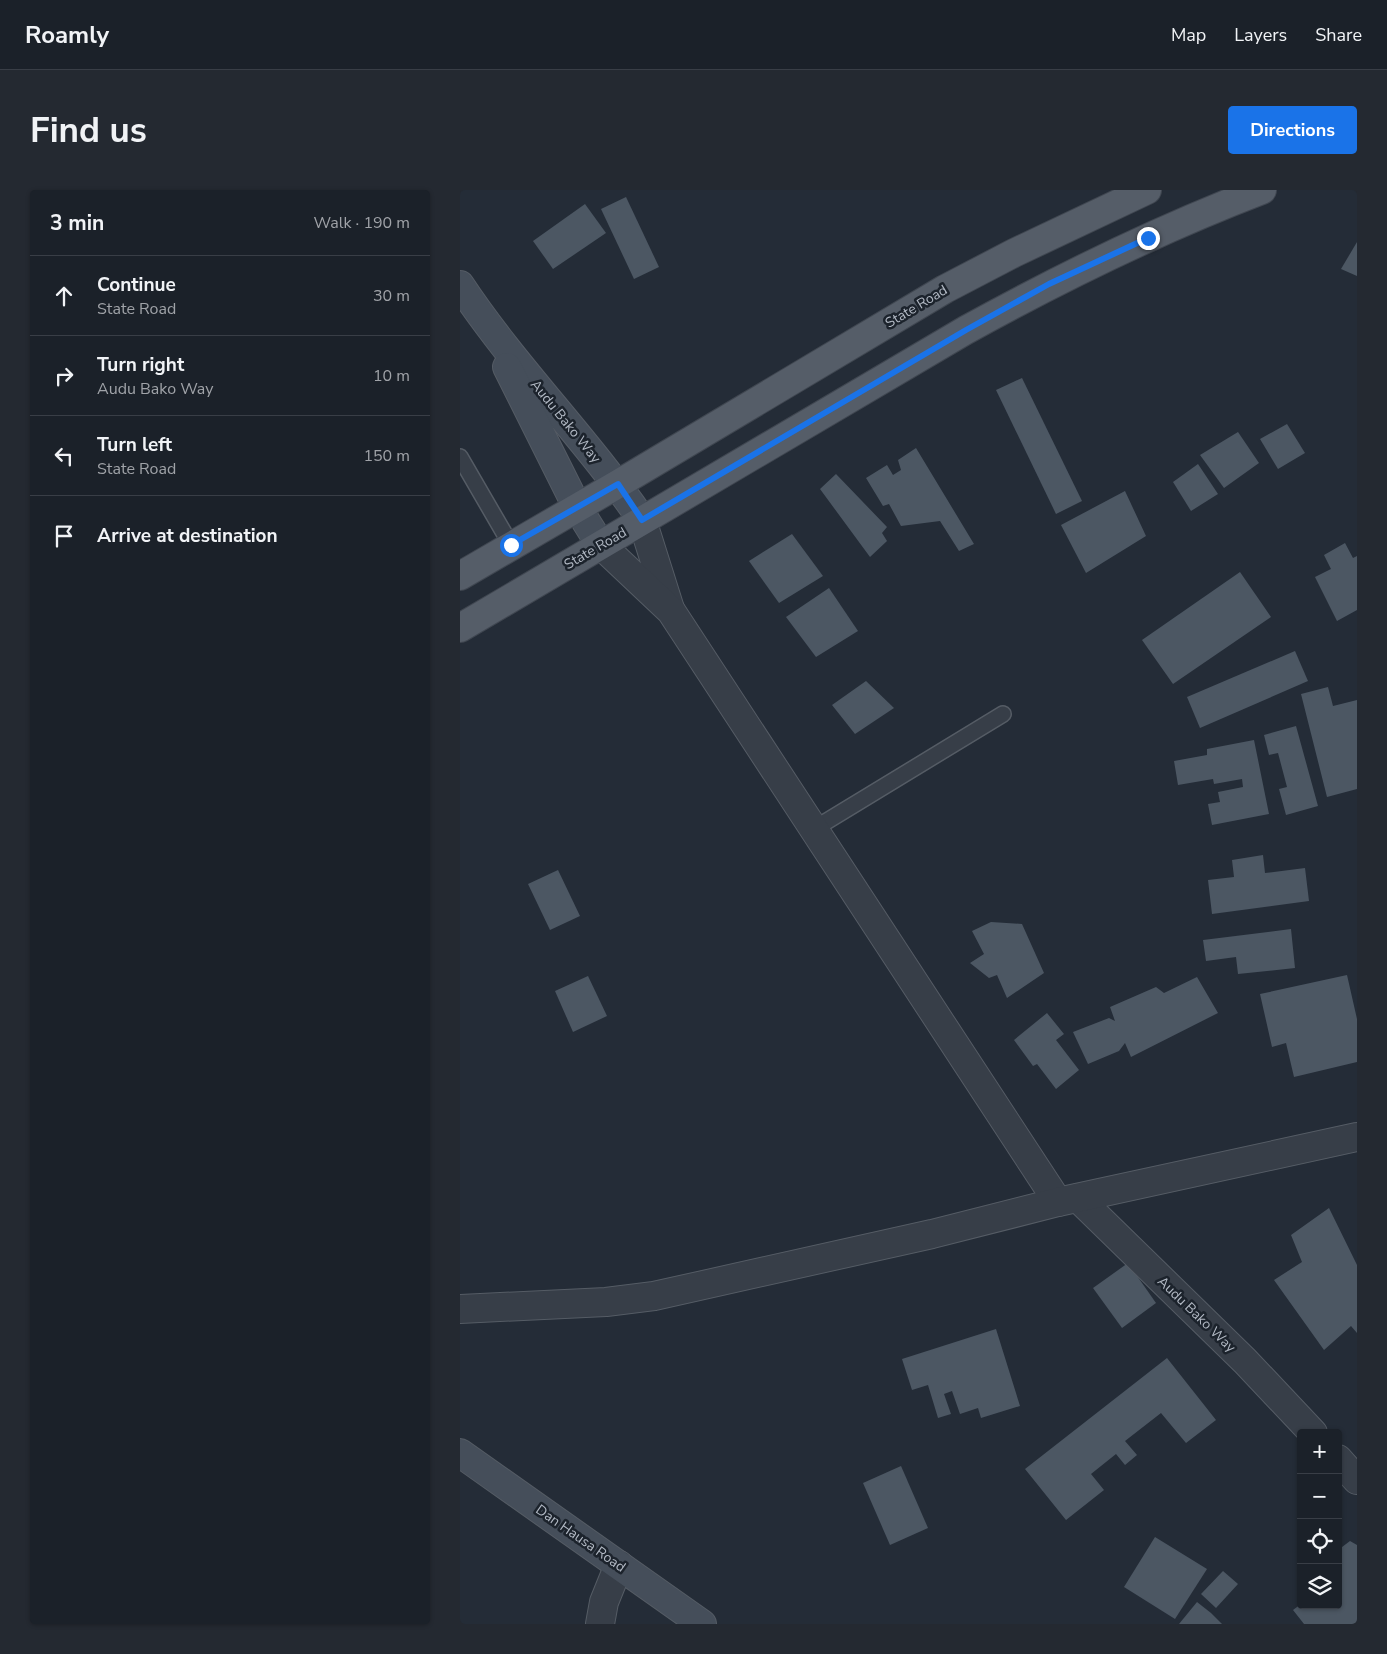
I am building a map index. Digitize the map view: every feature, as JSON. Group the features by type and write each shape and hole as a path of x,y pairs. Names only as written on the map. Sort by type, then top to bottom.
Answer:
{"main road":[{"name":"State Road","path":"460,576 944,289 1014,253 1147,190"},
{"name":"State Road","path":"460,628 600,544 1049,284 1148,238 1262,190"},
{"name":"Audu Bako Way","path":"460,285 486,323 618,484 642,520"},
{"name":"Audu Bako Way","path":"486,323 577,507 600,544"},
{"name":"Dan Hausa Road","path":"460,1453 702,1624"}],"street":[{"path":"642,520 671,611"},
{"path":"600,544 671,611"},
{"name":"Audu Bako Way","path":"671,611 814,829 1068,1200 1245,1361 1309,1429"},
{"path":"460,1309 606,1302 654,1296 922,1236 1068,1200 1357,1137"},
{"path":"1342,1463 1357,1480"},
{"path":"600,1624 604,1602 619,1565"}],"lane":[{"path":"460,457 511,545"},
{"path":"814,829 1003,714"}],"building":[{"path":"626,197 659,267 634,279 601,209"},
{"path":"585,204 606,233 553,269 533,241"},
{"path":"1357,242 1357,276 1341,269"},
{"path":"1022,378 1082,501 1056,514 996,390"},
{"path":"1287,424 1305,453 1278,469 1260,439"},
{"path":"1238,432 1259,463 1224,488 1200,455"},
{"path":"916,448 974,544 959,551 940,521 901,526 889,504 883,506 866,478 887,465 893,475 901,470 898,460"},
{"path":"1198,464 1218,494 1191,511 1173,482"},
{"path":"836,474 887,527 882,533 887,541 870,557 820,489"},
{"path":"1125,491 1146,536 1086,573 1061,525"},
{"path":"792,534 823,576 779,603 749,561"},
{"path":"1345,543 1353,558 1357,556 1357,610 1337,621 1315,577 1331,569 1324,555"},
{"path":"1240,572 1271,617 1173,684 1142,640"},
{"path":"829,588 858,631 816,657 786,617"},
{"path":"1295,651 1308,681 1200,728 1187,697"},
{"path":"866,681 894,708 855,734 832,705"},
{"path":"1328,687 1333,706 1357,700 1357,789 1327,797 1301,694"},
{"path":"1296,726 1318,806 1286,815 1279,789 1287,787 1278,753 1269,755 1264,735"},
{"path":"1254,740 1269,814 1212,825 1208,804 1220,802 1218,792 1243,787 1242,779 1214,784 1213,779 1178,785 1174,761 1207,755 1207,749"},
{"path":"1263,855 1265,873 1305,868 1309,901 1212,914 1208,880 1234,877 1232,860"},
{"path":"558,870 580,916 550,930 528,884"},
{"path":"991,922 1022,924 1044,973 1007,998 997,975 989,978 970,963 984,954 972,931"},
{"path":"1291,929 1295,968 1238,974 1236,957 1206,961 1203,940"},
{"path":"1347,975 1357,1019 1357,1062 1294,1077 1286,1043 1272,1047 1260,994"},
{"path":"588,976 607,1016 573,1032 555,991"},
{"path":"1197,977 1218,1013 1131,1057 1125,1043 1119,1051 1088,1064 1073,1032 1109,1018 1115,1021 1110,1007 1156,987 1164,993"},
{"path":"1047,1013 1064,1034 1056,1040 1079,1070 1056,1089 1037,1064 1033,1066 1014,1040"},
{"path":"1329,1208 1357,1265 1357,1333 1351,1326 1324,1350 1274,1280 1302,1262 1291,1235"},
{"path":"1128,1263 1156,1303 1122,1328 1093,1288"},
{"path":"996,1329 1020,1406 981,1418 978,1408 960,1414 952,1391 944,1394 951,1414 938,1418 928,1385 912,1390 902,1359"},
{"path":"1167,1358 1216,1420 1186,1443 1161,1413 1125,1441 1137,1455 1125,1465 1116,1454 1091,1474 1104,1490 1066,1520 1025,1469"},
{"path":"901,1466 928,1528 890,1545 863,1483"},
{"path":"1155,1537 1207,1569 1175,1619 1124,1587"},
{"path":"1350,1541 1357,1545 1357,1624 1304,1624 1293,1610 1297,1607 1297,1609 1342,1609 1342,1547"},
{"path":"1223,1571 1238,1584 1216,1608 1201,1594"},
{"path":"1197,1602 1211,1613 1222,1624 1179,1624"}],"route":[{"path":"511,545 618,484 642,520 966,330 1049,284 1148,238"}]}
